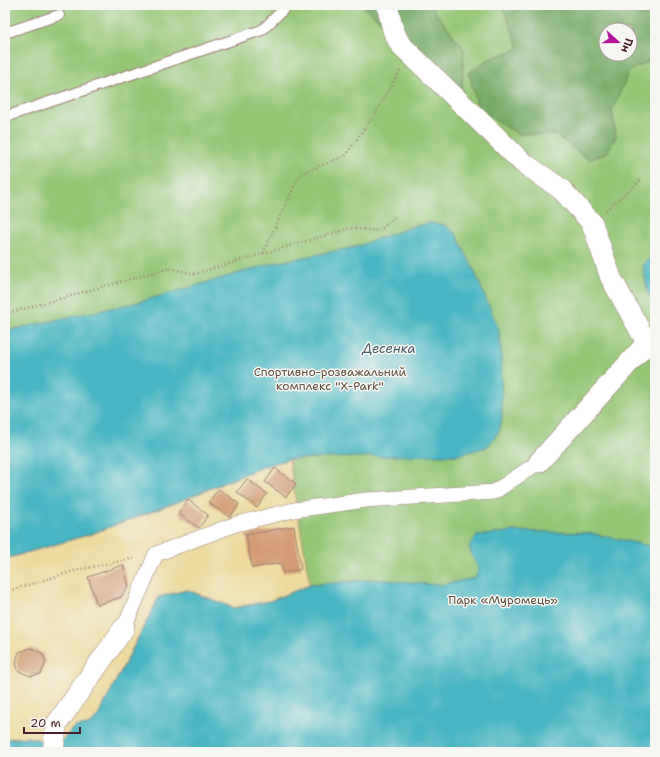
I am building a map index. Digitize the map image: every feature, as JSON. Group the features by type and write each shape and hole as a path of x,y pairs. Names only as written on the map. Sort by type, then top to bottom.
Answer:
{"street":[{"path":"53,752 56,725 124,628 156,554 236,524 294,510 366,500 494,492 539,462 651,345 611,278 592,222 561,189 522,162 400,44 393,30 387,5"}],"lane":[{"path":"5,117 262,30 288,5"},
{"path":"5,33 59,15"}],"path":[{"path":"263,254 300,174 345,156 376,112 410,54"},
{"path":"592,222 641,180"},
{"path":"5,314 170,268 194,274 351,228 379,230 396,216"},
{"path":"5,592 77,570 156,554"}],"green space":[{"name":"Парк «Муромець»","path":"5,5 655,5 655,752 5,752"},
{"path":"362,5 434,5 433,9 464,49 462,93"},
{"path":"502,5 608,5 620,14 655,16 655,58 629,71 612,111 616,136 607,153 589,160 556,135 518,134 478,109 469,73 487,60 519,48"}],"sand":[{"path":"289,459 310,585 270,601 234,608 187,590 159,597 97,718 88,725 74,727 61,742 46,752 39,740 27,737 5,739 5,559 91,534 175,503 262,467"}],"water":[{"name":"Десенка","path":"430,223 445,225 456,234 474,270 499,330 501,348 502,418 499,432 487,447 458,455 289,459 262,467 175,503 91,534 5,559 5,331 139,302 274,263 355,247 414,226"},
{"path":"655,257 655,304 648,294 643,267 646,261"},
{"path":"513,531 590,533 655,547 655,752 60,752 61,742 74,727 88,725 97,718 159,597 187,590 234,608 270,601 310,585 376,579 440,585 475,578 479,569 472,556 469,546 477,536"},
{"path":"27,737 39,740 47,748 46,752 5,752 5,739"}],"building":[{"path":"275,468 296,484 286,497 265,482"},
{"path":"247,479 267,494 257,508 237,492"},
{"path":"219,489 239,504 230,517 208,502"},
{"path":"188,500 208,515 199,528 178,513"},
{"path":"294,526 301,569 283,573 281,563 252,568 246,535"},
{"path":"123,565 129,586 121,597 97,605 88,577"},
{"path":"31,648 42,653 46,662 41,674 31,676 18,671 16,662 19,652"}],"park label":[{"name":"Спортивно-розважальний комплекс \"Х-Park\"","path":"330,379"}]}
